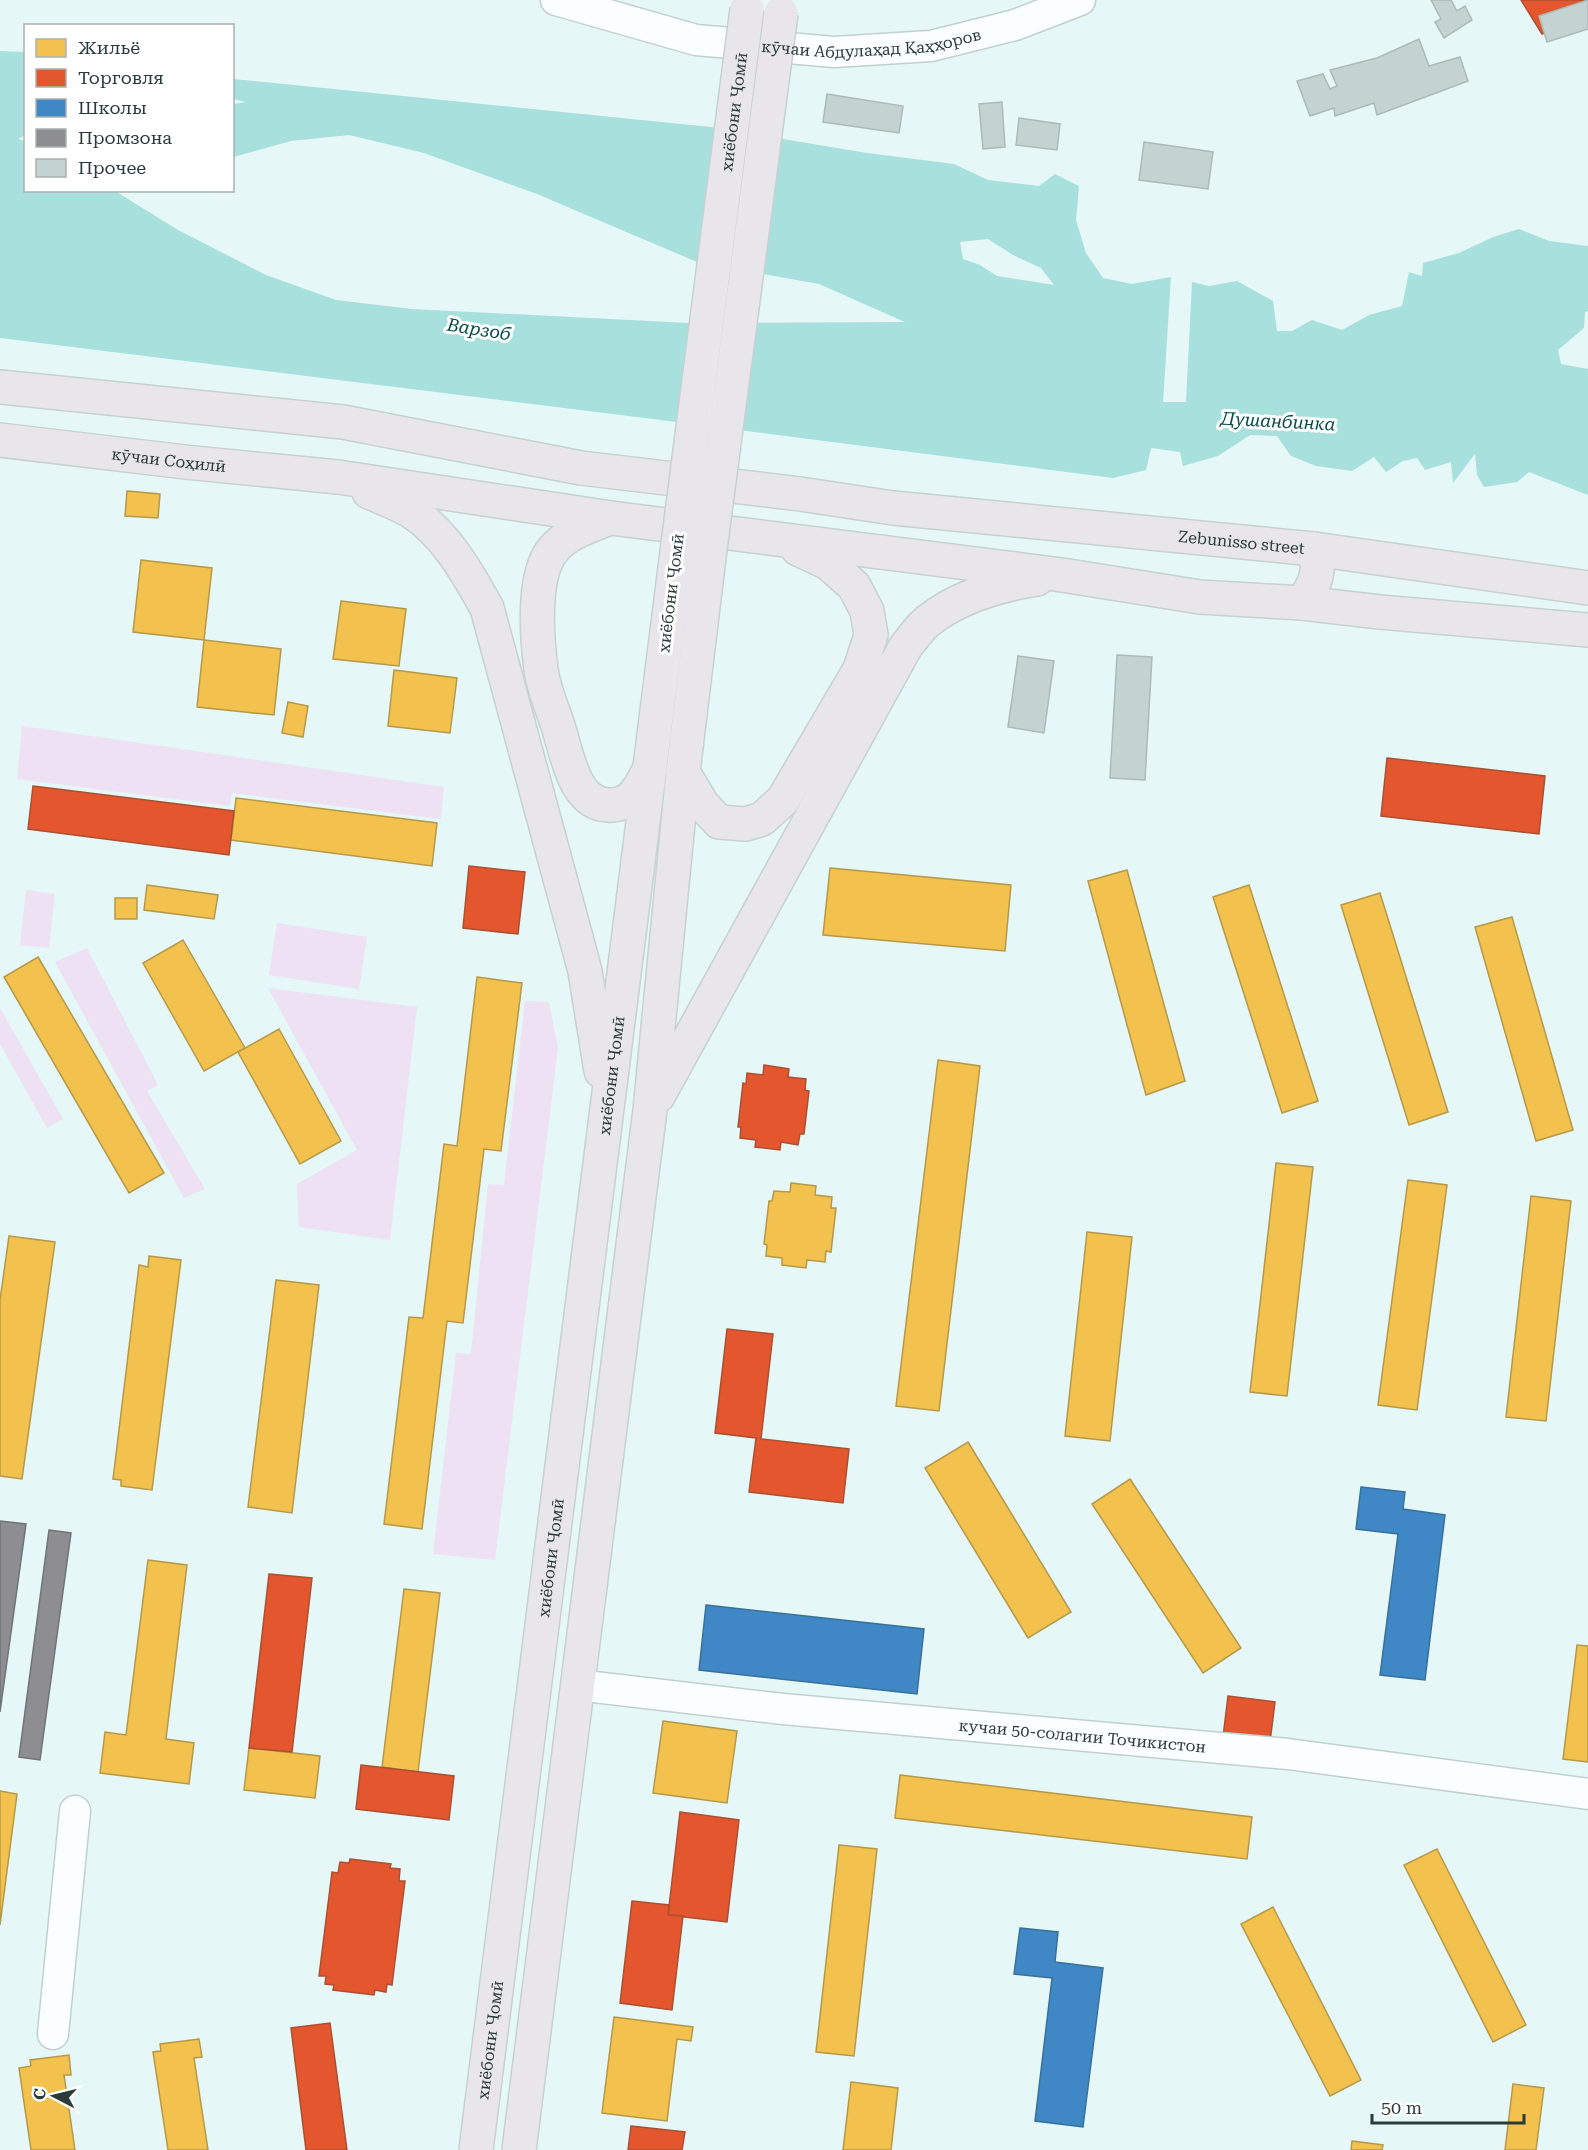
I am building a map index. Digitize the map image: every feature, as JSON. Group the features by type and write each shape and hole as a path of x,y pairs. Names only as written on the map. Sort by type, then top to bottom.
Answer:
{"main road":[{"name":"хиёбони Ҷомӣ","path":"476,2150 747,5"},
{"name":"хиёбони Ҷомӣ","path":"519,2150 650,1110 683,772 710,549 782,7"},
{"name":"Zebunisso street","path":"0,387 343,422 581,468 800,494 893,508 1314,549 1588,588"},
{"name":"кӯчаи Соҳилӣ","path":"0,440 338,477 611,518 1062,575 1200,597 1302,603 1588,630"},
{"path":"338,477 412,512 463,564 487,608 585,971 607,1106"},
{"path":"611,518 571,533 555,548 545,564 537,627 541,672 574,777 587,798 603,806 622,805 635,796 649,770"},
{"path":"683,772 702,804 719,822 746,824 762,819 783,800 860,669 871,635 867,611 854,586 828,563 776,539"},
{"path":"1302,603 1318,575 1318,560 1314,549"},
{"path":"650,1110 906,646 926,622 958,601 1016,582 1062,575"},
{"path":"486,2072 528,2078"}],"street":[{"name":"кӯчаи Абдулаҳад Қаҳҳоров","path":"556,0 696,40 834,52 931,46 1015,25 1080,0"},
{"name":"кучаи 50-солагии Точикистон","path":"577,1685 783,1709 1288,1754 1588,1794"},
{"path":"53,2034 75,1811"}],"shaded area":[{"path":"22,726 444,787 441,819 232,793 230,806 17,779"},
{"path":"26,890 55,894 49,948 20,945"},
{"path":"277,923 367,937 359,989 269,975"},
{"path":"87,948 158,1085 147,1091 205,1189 184,1198 55,962"},
{"path":"268,988 417,1007 390,1240 299,1227 297,1184 357,1150"},
{"path":"525,1001 549,1002 558,1048 495,1560 433,1554 456,1353 471,1354 488,1184 504,1185"},
{"path":"0,1008 63,1119 47,1128 0,1044"}],"water":[{"path":"0,51 24,52 24,136 18,139 24,141 24,192 117,192 178,230 266,275 336,300 412,309 689,323 905,322 819,284 697,262 537,194 424,153 349,135 291,141 234,157 234,104 246,102 234,99 234,79 711,127 867,153 954,164 988,180 1039,186 1055,174 1079,186 1076,220 1086,253 1103,278 1132,284 1171,277 1163,402 1186,402 1192,282 1209,286 1237,281 1273,301 1277,331 1292,331 1312,320 1342,330 1369,315 1402,306 1409,272 1422,276 1423,263 1459,253 1493,237 1519,229 1549,241 1588,246 1588,311 1585,312 1584,328 1558,350 1561,364 1588,369 1588,495 1529,472 1517,482 1484,487 1477,475 1475,454 1453,483 1451,462 1425,470 1417,458 1403,461 1386,472 1374,457 1352,471 1316,466 1291,456 1277,436 1250,435 1218,456 1183,466 1180,452 1151,448 1146,470 1113,478 0,338","holes":["988,239 1013,255 1041,268 1054,285 997,276 980,265 963,259 960,242"]}],"building: Жильё":[{"path":"127,491 160,494 158,518 125,516"},
{"path":"141,560 212,568 204,640 133,632"},
{"path":"341,601 406,609 399,666 333,659"},
{"path":"204,640 281,649 274,715 197,707"},
{"path":"394,670 457,678 450,733 388,726"},
{"path":"288,702 308,706 303,737 282,733"},
{"path":"236,798 437,823 432,866 231,840"},
{"path":"830,868 1011,885 1005,951 823,935"},
{"path":"1127,870 1185,1081 1146,1095 1088,881"},
{"path":"147,885 218,895 214,919 144,910"},
{"path":"1249,885 1318,1101 1282,1113 1213,897"},
{"path":"1380,893 1448,1112 1409,1125 1341,905"},
{"path":"115,898 137,898 137,919 115,919"},
{"path":"1512,917 1573,1130 1536,1141 1475,927"},
{"path":"183,940 245,1048 204,1071 143,963"},
{"path":"38,957 164,1173 129,1193 4,977"},
{"path":"477,977 522,983 501,1151 484,1149 463,1323 447,1321 422,1529 384,1524 409,1317 423,1318 444,1144 457,1146"},
{"path":"279,1029 341,1141 300,1164 238,1052"},
{"path":"938,1060 980,1066 939,1411 896,1406"},
{"path":"1276,1163 1313,1167 1287,1396 1250,1392"},
{"path":"1408,1180 1447,1185 1417,1410 1378,1405"},
{"path":"791,1183 816,1186 815,1195 832,1197 831,1208 836,1208 831,1252 826,1251 825,1262 807,1260 806,1268 782,1265 782,1258 766,1256 767,1245 764,1244 769,1201 772,1201 774,1191 790,1192"},
{"path":"1531,1196 1571,1201 1546,1421 1506,1417"},
{"path":"1087,1232 1132,1237 1110,1441 1065,1436"},
{"path":"9,1236 55,1242 22,1479 0,1476 0,1300"},
{"path":"149,1256 181,1260 152,1490 121,1486 121,1480 113,1479 139,1265 148,1267"},
{"path":"276,1280 319,1285 292,1513 248,1507"},
{"path":"968,1442 1071,1612 1028,1638 925,1468"},
{"path":"1130,1479 1241,1648 1203,1673 1092,1504"},
{"path":"148,1560 187,1565 166,1739 194,1743 189,1784 100,1773 105,1732 126,1735"},
{"path":"404,1589 440,1593 418,1772 382,1767"},
{"path":"1577,1645 1588,1646 1588,1762 1563,1759"},
{"path":"663,1721 737,1731 727,1803 653,1793"},
{"path":"249,1748 320,1756 315,1798 244,1790"},
{"path":"900,1775 1252,1817 1247,1859 895,1818"},
{"path":"0,1791 17,1794 0,1925"},
{"path":"839,1845 877,1849 854,2056 816,2052"},
{"path":"1437,1849 1526,2025 1493,2042 1404,1865"},
{"path":"1273,1907 1361,2080 1330,2096 1241,1924"},
{"path":"614,2017 693,2027 691,2041 677,2039 667,2121 602,2113"},
{"path":"199,2039 202,2057 194,2058 208,2150 168,2150 153,2052 161,2051 160,2044"},
{"path":"69,2055 71,2075 64,2075 75,2150 31,2150 19,2068 31,2066 30,2060"},
{"path":"851,2082 898,2088 891,2150 843,2150"},
{"path":"1513,2084 1544,2088 1536,2150 1505,2150"},
{"path":"1352,2141 1383,2145 1382,2150 1351,2150"}],"building: Торговля":[{"path":"1521,0 1588,0 1588,15 1542,34"},
{"path":"1387,758 1545,776 1539,834 1381,816"},
{"path":"33,786 234,811 229,855 28,829"},
{"path":"469,866 525,872 518,934 463,928"},
{"path":"764,1065 789,1069 788,1077 806,1079 805,1090 809,1091 804,1134 800,1134 798,1145 781,1142 780,1150 755,1147 756,1140 740,1138 741,1127 738,1127 743,1083 746,1084 747,1073 763,1075"},
{"path":"727,1329 773,1334 761,1439 849,1449 843,1503 749,1492 756,1438 715,1433"},
{"path":"269,1574 312,1578 292,1752 249,1748"},
{"path":"1228,1696 1275,1702 1270,1742 1223,1737"},
{"path":"361,1765 454,1776 449,1820 356,1809"},
{"path":"680,1812 739,1820 727,1922 668,1915"},
{"path":"350,1859 391,1864 390,1868 400,1869 399,1881 405,1881 392,1985 387,1984 386,1992 375,1990 374,1995 333,1990 334,1985 325,1984 326,1976 319,1976 332,1872 338,1873 340,1862 349,1863"},
{"path":"632,1901 669,1905 668,1915 683,1916 672,2010 620,2003"},
{"path":"330,2023 347,2150 306,2150 291,2028"},
{"path":"631,2126 685,2132 682,2150 628,2150"}],"building: Школы":[{"path":"1361,1487 1405,1492 1403,1509 1445,1515 1425,1680 1380,1675 1398,1534 1356,1529"},
{"path":"706,1605 924,1629 917,1694 699,1670"},
{"path":"1020,1928 1058,1932 1055,1962 1103,1968 1083,2127 1035,2121 1052,1978 1014,1974"}],"building: Промзона":[{"path":"0,1521 26,1524 0,1712"},
{"path":"49,1530 71,1533 40,1760 19,1757"}],"building: Прочее":[{"path":"1431,0 1451,0 1457,11 1465,6 1472,20 1444,38 1435,22 1441,19"},
{"path":"1588,0 1588,29 1547,42 1539,16"},
{"path":"1419,39 1429,66 1460,57 1468,81 1377,115 1374,103 1335,116 1334,108 1310,116 1297,81 1323,74 1330,89 1337,86 1330,70 1377,58"},
{"path":"827,94 903,106 899,133 823,122"},
{"path":"1002,102 1005,147 983,149 979,104"},
{"path":"1019,118 1060,124 1057,150 1016,145"},
{"path":"1144,142 1213,152 1208,189 1139,180"},
{"path":"1117,655 1152,657 1145,780 1110,778"},
{"path":"1018,656 1054,661 1044,733 1008,727"}],"water label":[{"name":"Варзоб","path":"479,329"},
{"name":"Душанбинка","path":"1278,421"}]}
